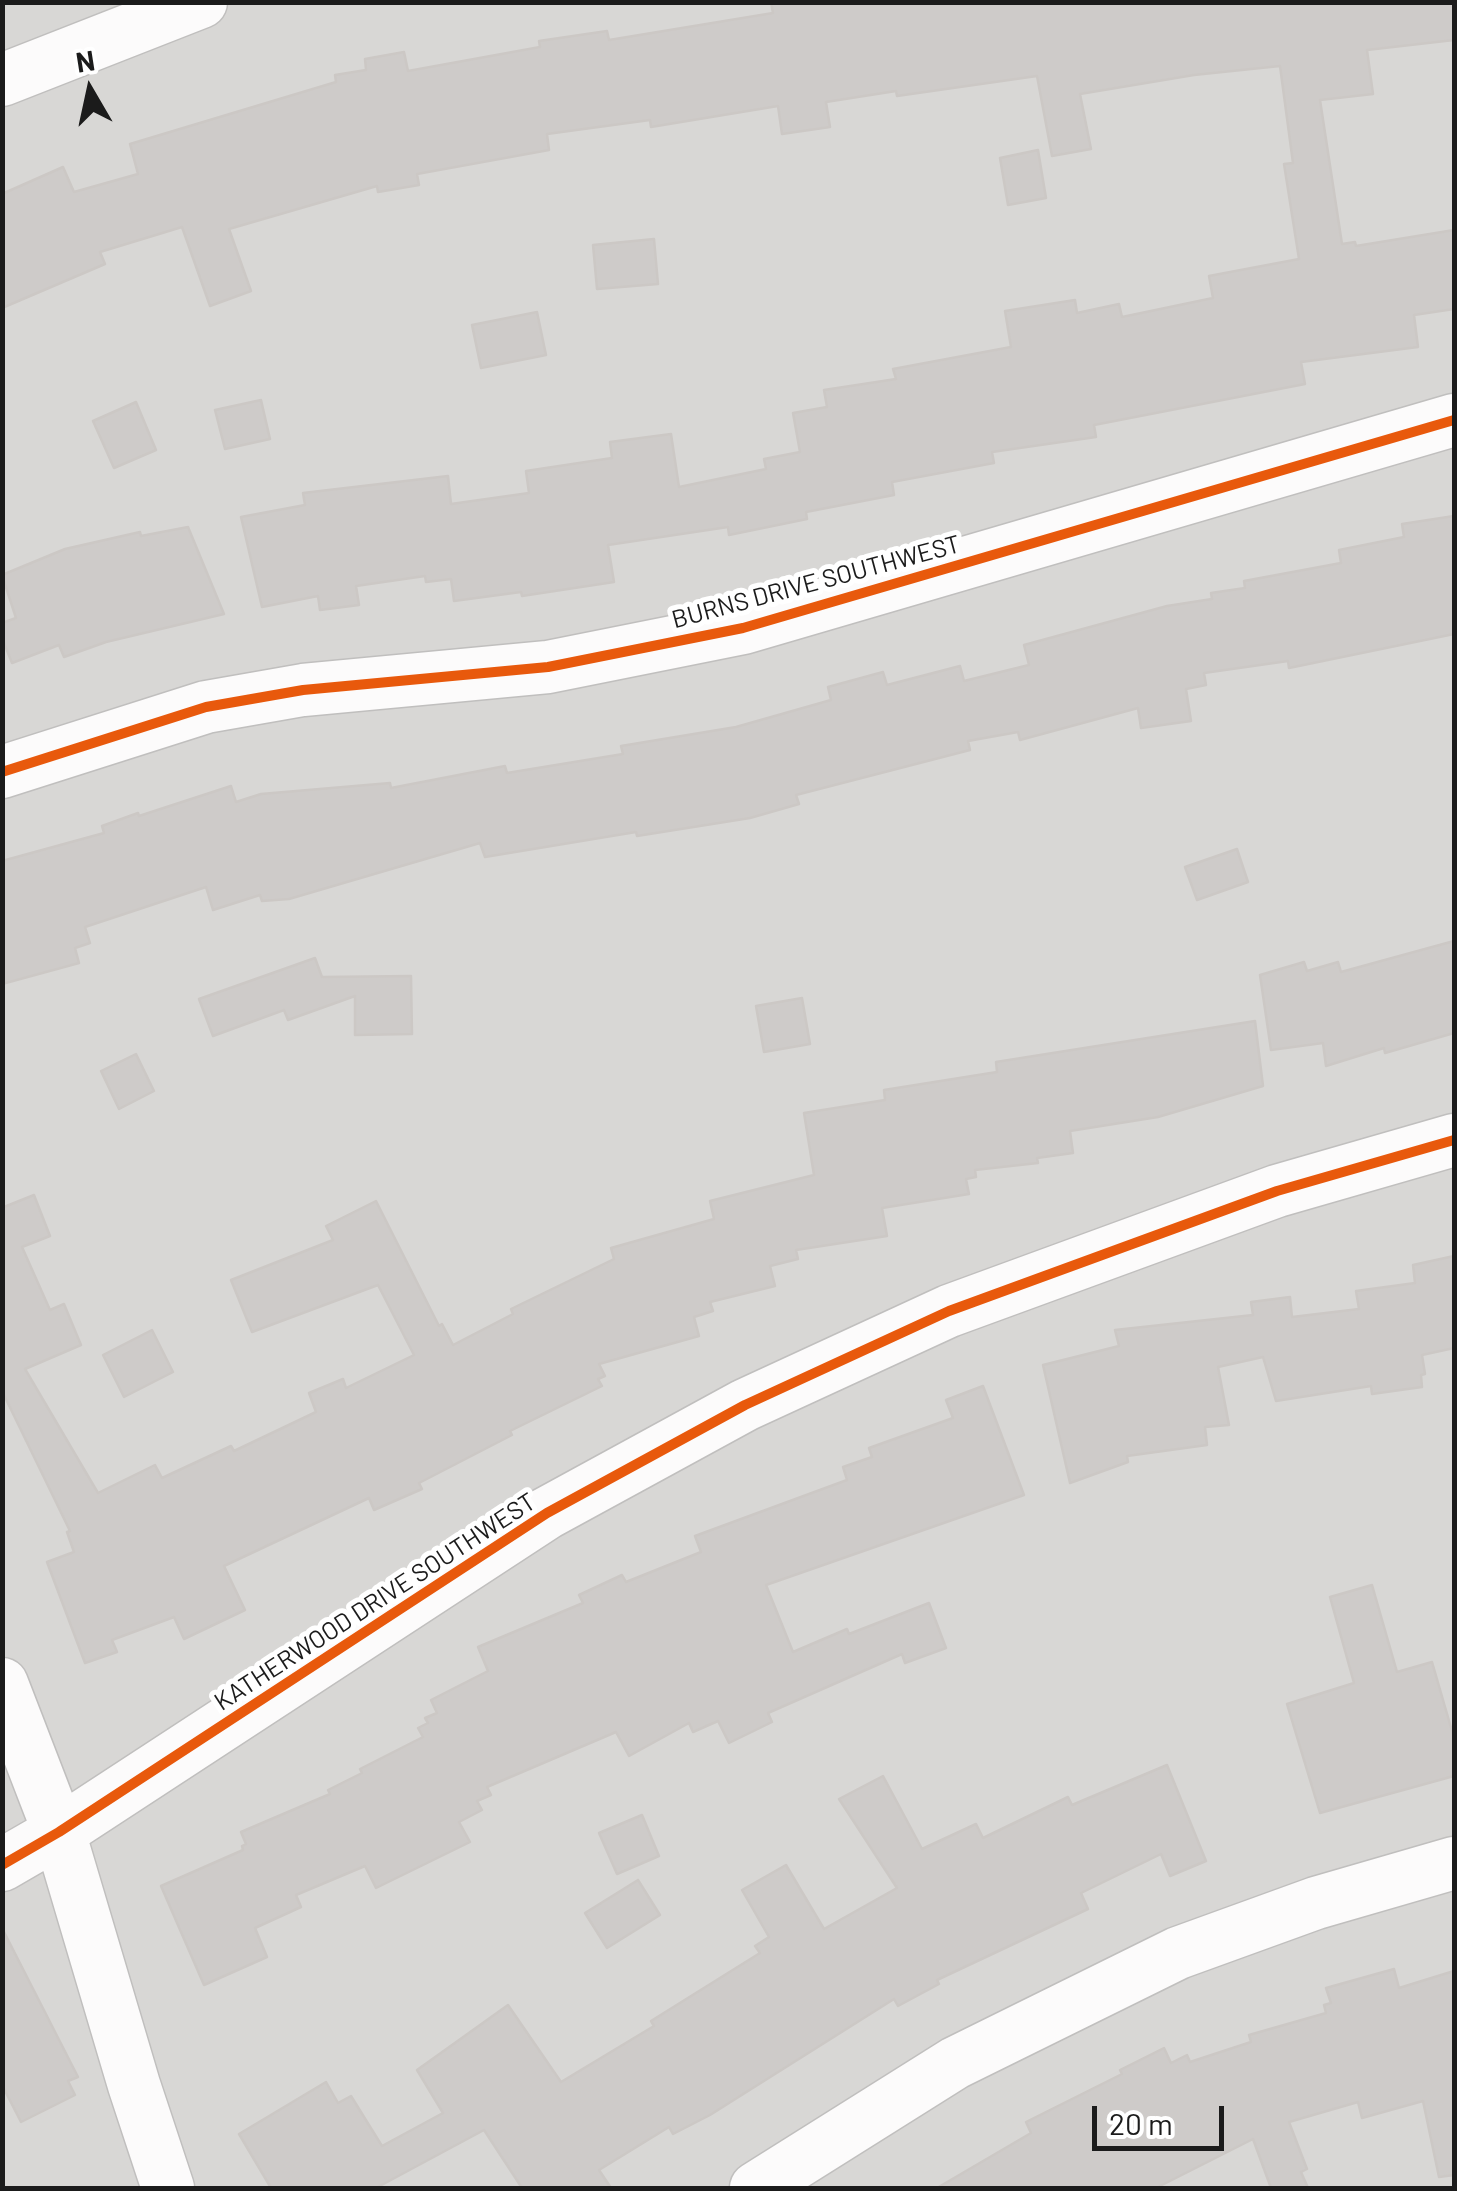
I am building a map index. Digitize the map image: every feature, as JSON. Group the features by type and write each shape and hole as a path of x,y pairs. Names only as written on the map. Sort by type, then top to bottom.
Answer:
{"street":[{"path":"2,80 201,2"},
{"name":"BURNS DRIVE SOUTHWEST","path":"2,772 206,707 303,690 548,667 743,628 1454,420"},
{"name":"KATHERWOOD DRIVE SOUTHWEST","path":"2,1866 547,1513 745,1405 950,1311 1278,1190 1454,1140"},
{"path":"2,1684 59,1832 168,2188"},
{"path":"756,2188 955,2063 1178,1952 1316,1903 1454,1862"}],"shaded area":[{"path":"3,3 1454,3 1454,2188 3,2188"}],"building":[{"path":"771,2 1454,2 1454,40 1367,50 1373,94 1320,100 1342,244 1355,242 1356,246 1454,230 1454,309 1414,315 1418,347 1301,362 1305,384 1094,425 1096,437 992,452 994,463 892,482 894,495 806,512 807,519 729,535 728,527 608,545 614,582 522,596 521,592 454,601 451,579 426,582 425,576 356,586 359,605 320,610 318,596 262,607 241,517 305,505 303,493 448,476 451,504 529,493 526,471 612,458 610,442 671,434 679,487 766,469 764,459 800,452 793,413 827,407 824,390 896,379 893,369 1011,347 1005,311 1075,300 1077,313 1119,304 1122,317 1213,298 1209,276 1299,259 1284,164 1293,163 1280,66 1194,75 1080,94 1091,149 1052,156 1037,76 826,102 830,127 782,134 778,106 651,127 650,120 547,134 549,150 417,174 419,185 378,192 377,186 229,229 251,291 210,306 182,227 100,252 105,264 2,308 2,194 63,167 74,192 138,174 130,144 336,82 335,75 366,70 365,59 404,52 408,71 540,47 539,41 607,31 609,40 773,13"},
{"path":"1038,150 1046,198 1008,205 1000,158"},
{"path":"654,239 658,284 597,289 593,245"},
{"path":"537,312 546,355 481,368 472,325"},
{"path":"261,400 270,439 225,449 215,410"},
{"path":"136,402 156,450 114,468 93,421"},
{"path":"1454,516 1454,634 1289,668 1288,661 1204,673 1206,685 1186,689 1191,721 1141,728 1138,708 1020,740 1018,732 968,741 970,750 796,795 799,804 750,818 485,857 480,843 289,899 262,901 260,895 213,910 206,887 85,927 90,943 75,948 79,963 2,984 2,861 104,833 102,826 138,813 139,816 231,786 236,802 261,794 390,783 391,788 505,766 507,773 623,754 621,746 736,727 831,700 828,687 883,672 887,685 960,666 964,681 1029,665 1024,645 1167,606 1212,599 1211,593 1245,588 1244,581 1341,563 1339,550 1404,537 1402,524"},
{"path":"188,527 224,614 106,642 64,657 59,645 12,663 2,638 2,623 16,618 2,575 65,549 140,532 141,536"},
{"path":"1237,849 1248,882 1197,900 1185,867"},
{"path":"1454,941 1454,1033 1326,1066 1323,1043 1271,1050 1260,975 1304,962 1307,971 1338,962 1341,972"},
{"path":"315,958 322,977 411,976 412,1034 355,1035 355,996 288,1020 284,1010 213,1036 199,999"},
{"path":"802,998 810,1044 764,1052 756,1006"},
{"path":"1255,1021 1263,1086 1158,1117 1070,1131 1073,1153 1037,1158 1038,1163 975,1170 976,1177 966,1179 969,1194 882,1208 887,1236 796,1250 798,1259 770,1266 775,1286 710,1302 713,1311 694,1317 699,1336 599,1364 605,1376 598,1379 602,1386 510,1431 512,1435 419,1483 422,1489 374,1510 369,1498 224,1566 245,1610 184,1639 174,1617 112,1640 117,1652 85,1663 47,1562 74,1552 67,1532 70,1531 2,1391 2,1204 4,1207 34,1195 50,1236 22,1247 50,1310 64,1304 81,1345 25,1369 98,1493 155,1465 162,1478 231,1446 234,1451 316,1412 309,1393 343,1379 346,1388 414,1355 378,1285 252,1332 231,1280 333,1240 326,1226 376,1201 439,1326 442,1324 453,1345 513,1314 511,1309 614,1259 611,1248 714,1219 710,1201 814,1175 804,1113 885,1100 884,1090 997,1072 996,1062"},
{"path":"136,1054 154,1091 119,1109 101,1071"},
{"path":"1454,1256 1454,1348 1422,1355 1422,1387 1372,1394 1371,1386 1276,1401 1263,1357 1218,1367 1229,1425 1205,1427 1207,1445 1127,1456 1128,1462 1070,1483 1043,1365 1119,1346 1115,1330 1253,1315 1251,1302 1290,1297 1292,1317 1359,1309 1356,1291 1415,1283 1413,1265"},
{"path":"152,1330 173,1372 124,1397 103,1355"},
{"path":"983,1386 1024,1495 766,1585 793,1652 847,1629 849,1634 929,1603 946,1648 905,1663 902,1654 768,1713 772,1722 729,1743 718,1721 693,1732 689,1723 629,1756 616,1732 487,1787 491,1795 477,1801 482,1810 459,1822 470,1842 376,1888 365,1866 296,1895 301,1907 255,1928 267,1957 204,1985 161,1886 243,1850 246,1844 241,1832 330,1794 328,1790 362,1773 360,1769 423,1737 418,1728 428,1723 425,1718 437,1713 431,1700 488,1671 478,1647 583,1603 579,1595 622,1575 626,1582 701,1552 695,1536 847,1480 843,1467 872,1457 869,1448 953,1418 946,1400"},
{"path":"1372,1585 1397,1672 1432,1662 1454,1738 1454,1776 1320,1813 1287,1704 1354,1683 1330,1597"},
{"path":"1167,1765 1206,1861 1170,1876 1161,1854 1081,1893 1088,1909 937,1980 939,1984 898,2006 894,1999 710,2115 673,2134 669,2127 599,2170 611,2188 522,2188 484,2130 376,2188 271,2188 239,2134 326,2082 338,2103 351,2096 382,2146 443,2113 417,2070 508,2005 561,2082 654,2026 651,2021 760,1953 755,1946 769,1937 742,1890 786,1865 824,1929 897,1888 839,1799 883,1776 922,1849 976,1824 983,1838 1068,1797 1072,1805"},
{"path":"642,1815 659,1856 617,1874 599,1833"},
{"path":"638,1880 660,1915 607,1948 585,1913"},
{"path":"2,1928 78,2077 68,2081 75,2095 21,2122 2,2085"},
{"path":"1394,1969 1399,1988 1454,1971 1454,2175 1439,2177 1423,2101 1362,2118 1358,2102 1289,2122 1307,2169 1301,2172 1308,2188 1271,2188 1253,2139 1156,2188 937,2188 1031,2133 1026,2122 1122,2074 1120,2070 1164,2048 1171,2063 1187,2055 1190,2062 1251,2042 1249,2035 1326,2013 1324,2005 1331,2003 1326,1988"}],"cycle path":[{"path":"2,772 206,707 303,690 548,667 743,628 1454,420"},
{"path":"2,1865 59,1832 547,1513 745,1405 949,1311 1277,1191 1454,1140"}]}
